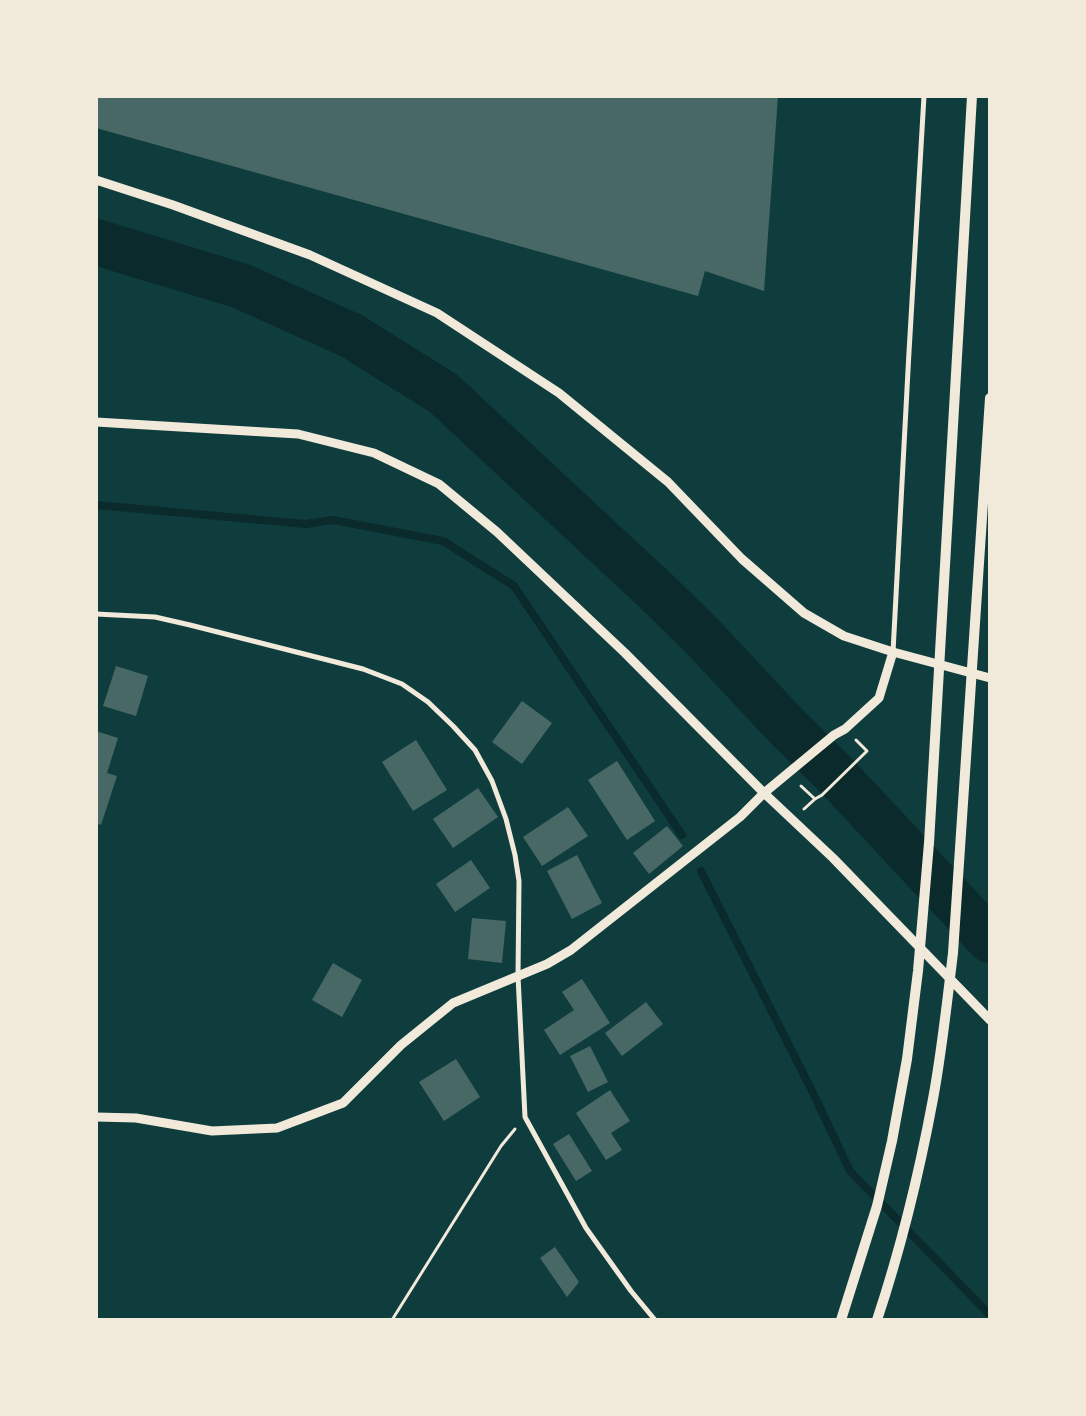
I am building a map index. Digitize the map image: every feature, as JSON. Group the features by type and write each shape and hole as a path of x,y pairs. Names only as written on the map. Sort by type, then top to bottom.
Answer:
{"main road":[{"path":"841,1320 877,1206 890,1150 907,1059 918,971 930,833 972,96"},
{"path":"877,1320 899,1247 919,1169 934,1098 953,953 990,398"}],"street":[{"path":"96,1117 136,1118 212,1131 277,1128 344,1103 401,1045 453,1003 547,964 571,950 740,817 764,793 834,735 845,729 879,698 893,652 924,96"},
{"path":"96,180 173,205 310,254 437,313 559,393 654,470 668,482 742,559 804,613 844,636 893,652 990,678"},
{"path":"96,422 298,434 374,453 439,484 497,532 625,653 764,793 833,858 990,1020"},
{"path":"96,614 155,617 190,624 362,669 402,684 428,702 474,750 492,781 506,819 519,881 518,976 525,1117 586,1228 630,1291 655,1320"}],"path":[{"path":"822,795 861,758"},
{"path":"392,1320 501,1146 525,1117"}],"building":[{"path":"96,96 778,96 764,291 705,271 698,296 96,128"},
{"path":"116,666 148,676 136,716 103,706"},
{"path":"522,701 552,723 522,764 492,742"},
{"path":"96,731 118,738 107,773 117,776 101,825 96,823"},
{"path":"416,740 447,790 413,811 382,762"},
{"path":"617,761 655,821 627,840 588,780"},
{"path":"478,788 498,817 453,848 433,819"},
{"path":"568,807 588,836 542,866 523,837"},
{"path":"667,826 683,846 649,874 633,853"},
{"path":"577,855 602,903 572,919 547,871"},
{"path":"471,860 490,888 455,912 436,884"},
{"path":"472,918 506,921 502,963 468,959"},
{"path":"333,963 362,980 342,1017 312,1000"},
{"path":"582,979 610,1023 560,1055 544,1030 574,1010 562,992"},
{"path":"646,1002 663,1024 622,1056 605,1033"},
{"path":"590,1046 608,1082 588,1092 570,1056"},
{"path":"456,1059 480,1097 444,1121 419,1082"},
{"path":"610,1090 630,1121 611,1133 622,1150 606,1160 576,1113"},
{"path":"569,1134 592,1171 576,1181 553,1144"},
{"path":"555,1247 579,1282 567,1297 540,1258"}],"waterway":[{"path":"96,242 241,286 352,336 443,393 701,635 790,730 833,772 990,940"},
{"path":"96,505 306,524 333,520 443,541 514,586 682,835"},
{"path":"701,871 813,1093 850,1171 990,1315"}]}
